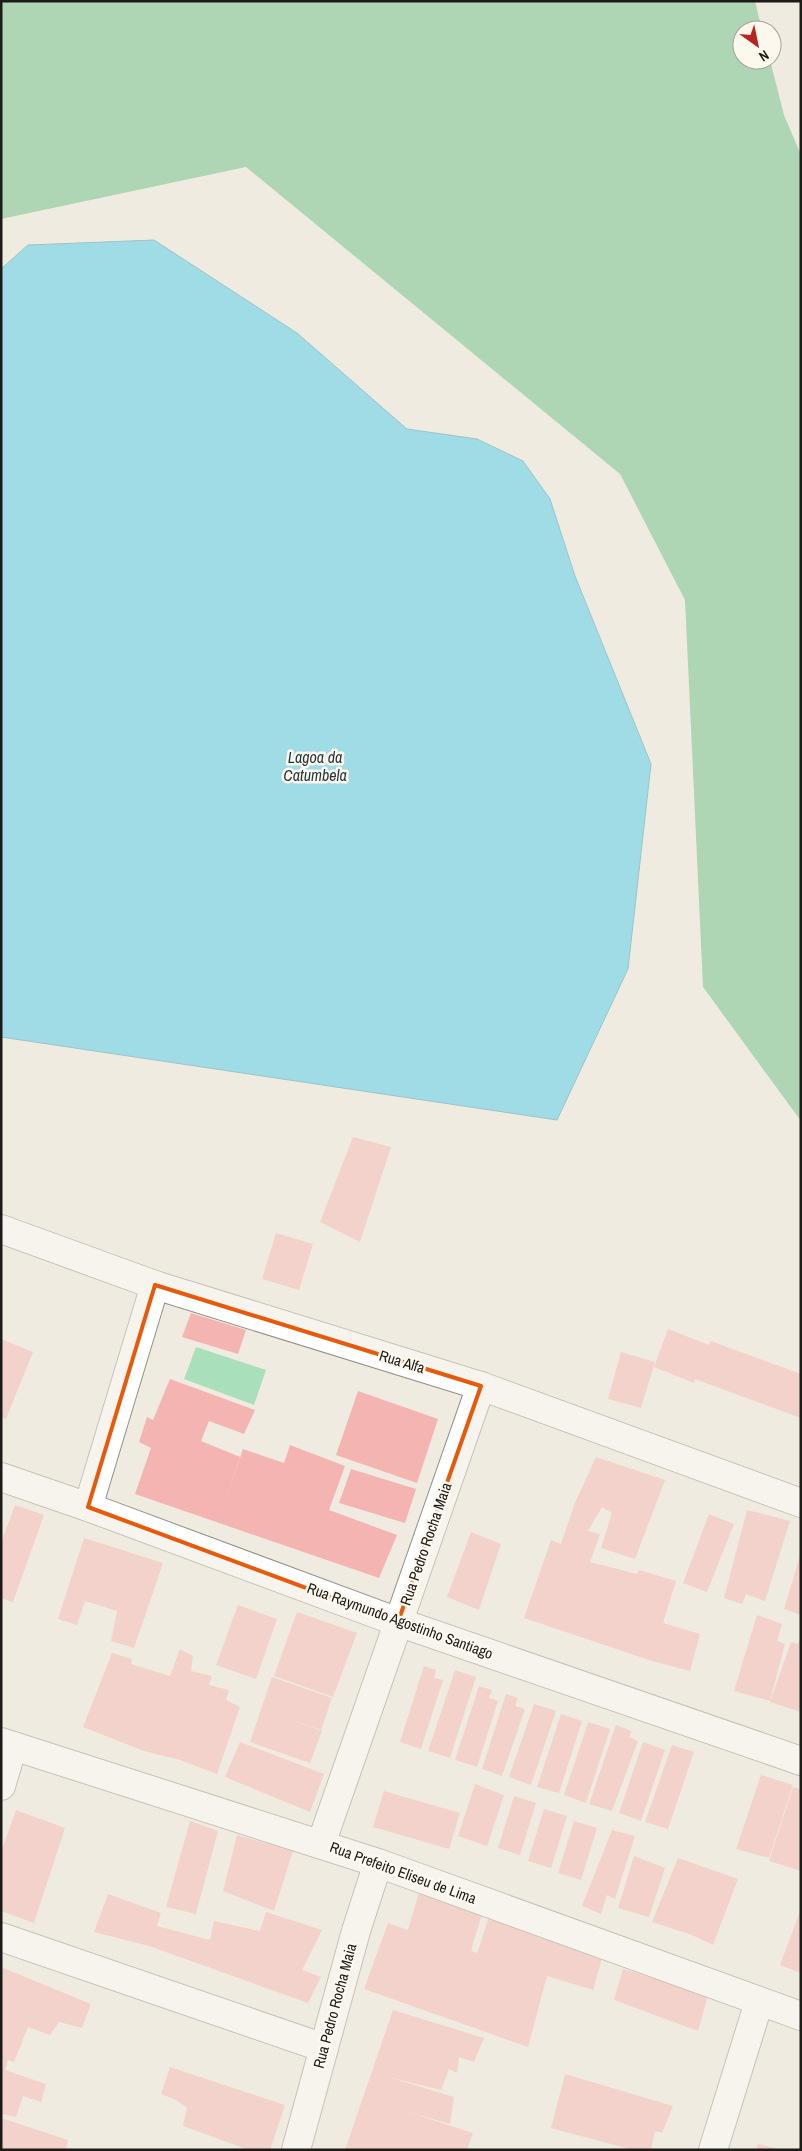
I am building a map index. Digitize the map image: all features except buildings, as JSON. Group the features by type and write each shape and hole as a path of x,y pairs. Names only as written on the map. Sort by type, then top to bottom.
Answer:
{"street":[{"name":"Rua Alfa","path":"1,1229 155,1285 482,1386 801,1503"},
{"path":"88,1507 155,1285"},
{"name":"Rua Pedro Rocha Maia","path":"321,1844 482,1386"},
{"name":"Rua Raymundo Agostinho Santiago","path":"1,1477 88,1507 398,1622 801,1761"},
{"path":"1,1786 7,1744"},
{"name":"Rua Prefeito Eliseu de Lima","path":"7,1744 378,1863 801,2016"},
{"name":"Rua Pedro Rocha Maia","path":"296,2150 356,1931 378,1863"},
{"path":"1,1937 324,2048"},
{"path":"713,2150 759,2002"}],"highlighted area":[{"path":"155,1285 481,1386 398,1622 88,1507"}],"green space":[{"path":"1,1 755,1 760,20 732,20 732,70 773,70 784,115 801,155 801,1121 703,987 685,600 620,474 246,167 1,219"},
{"path":"196,1347 266,1370 254,1405 184,1379"}],"water":[{"name":"Lagoa da Catumbela","path":"154,240 297,333 407,429 477,439 523,461 550,499 575,576 651,764 628,969 557,1120 1,1037 1,269 28,245"}]}
